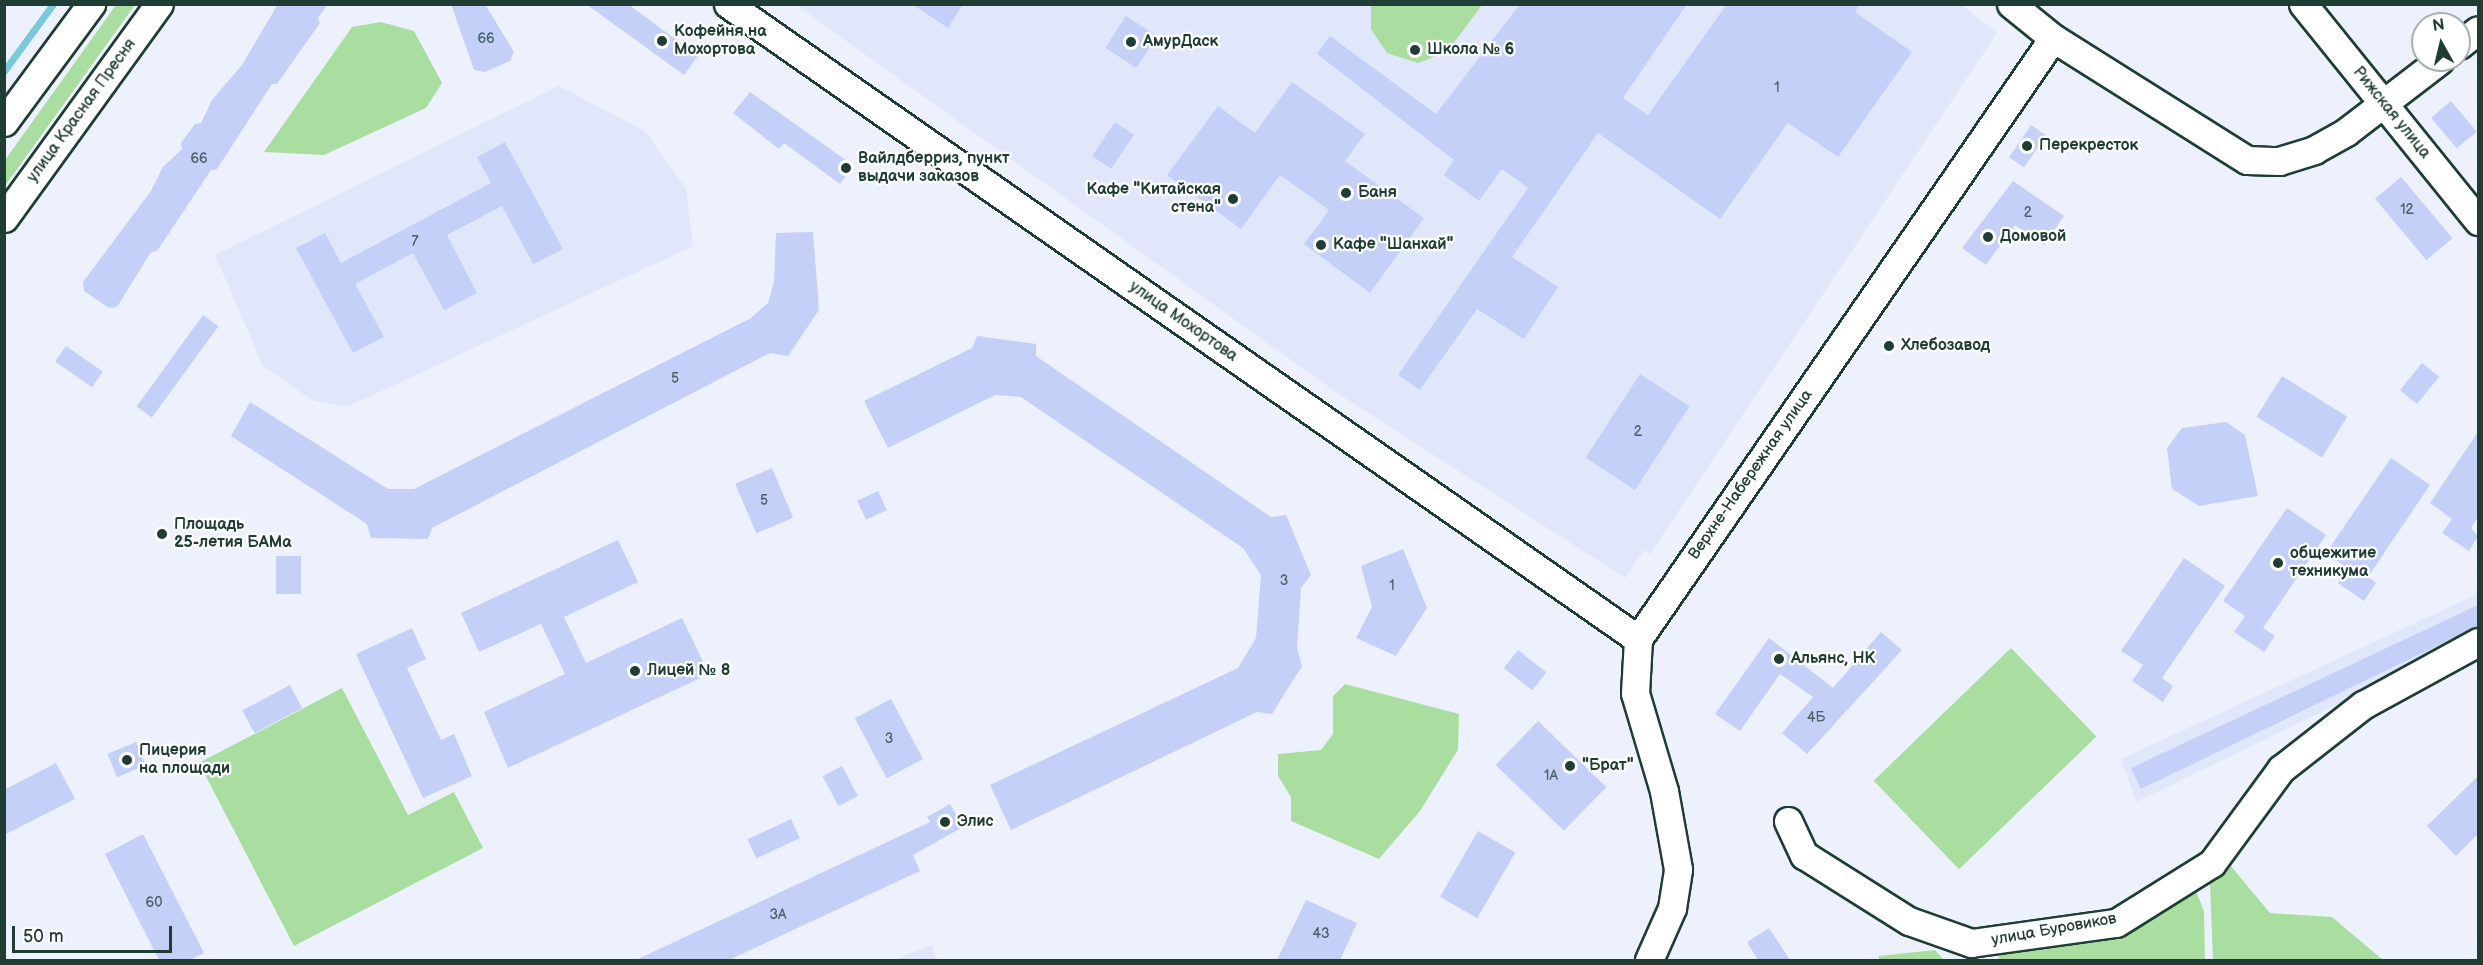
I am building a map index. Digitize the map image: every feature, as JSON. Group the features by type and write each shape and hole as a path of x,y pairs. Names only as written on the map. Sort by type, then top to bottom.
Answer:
{"street":[{"path":"4,122 91,4"},
{"name":"улица Красная Пресня","path":"4,218 159,4"},
{"name":"улица Мохортова","path":"728,4 1638,639"},
{"path":"2011,4 2053,38 2247,160 2279,161 2314,150 2384,104 2425,72"},
{"name":"Рижская улица","path":"2303,4 2478,221"},
{"name":"Верхне-Набережная улица","path":"1638,639 2053,38"},
{"path":"1638,639 1635,693 1664,791 1678,869 1672,908 1649,960"},
{"name":"улица Буровиков","path":"1788,821 1803,855 1910,921 1971,944 2116,923 2212,863 2281,769 2363,705 2478,642"}],"shaded area":[{"path":"1961,4 1997,33 1650,554 1644,550 1625,578 1337,393 796,5"},
{"path":"559,86 645,131 686,189 693,246 347,407 312,400 263,366 215,255"},
{"path":"2478,594 2478,636 2136,802 2121,759"},
{"path":"932,945 937,960 894,960"}],"green space":[{"path":"1371,4 1482,5 1447,52 1418,63 1387,53 1371,29"},
{"path":"116,5 135,5 5,186 5,160"},
{"path":"381,22 414,31 442,83 426,108 324,155 264,152 352,27"},
{"path":"2011,648 2096,736 1959,869 1874,781"},
{"path":"1345,684 1459,714 1458,750 1420,811 1379,859 1291,821 1291,797 1278,776 1278,754 1321,750 1333,734 1333,696"},
{"path":"342,688 408,815 454,792 483,848 294,946 199,763"},
{"path":"2225,859 2270,913 2332,917 2383,960 2213,960 2210,883"},
{"path":"2194,886 2204,911 2205,960 1998,960 2002,948 2133,924 2168,907"},
{"path":"1935,950 1944,960 1879,960 1879,956"}],"building":[{"path":"278,4 328,4 318,18 320,23 277,84 272,84 217,169 211,170 157,251 151,252 117,307 109,308 84,291 83,282 151,191 163,167 182,149 181,143 195,124 201,123 212,100 242,65"},
{"path":"451,4 485,4 514,52 510,61 485,72 474,70"},
{"path":"586,4 628,4 698,56 684,75"},
{"path":"912,4 963,4 948,28"},
{"path":"1520,4 1687,4 1623,98 1648,115 1727,4 1860,4 1855,12 1912,52 1838,157 1788,123 1720,219 1598,133 1512,257 1558,287 1524,339 1477,309 1420,390 1398,375 1528,188 1502,169 1479,201 1444,175 1454,160 1317,54 1330,36 1436,114"},
{"name":"АмурДаск","path":"1126,16 1157,36 1136,68 1105,48"},
{"name":"Баня","path":"1292,82 1365,134 1345,161 1424,218 1370,293 1304,244 1329,210 1280,175 1241,229 1167,175 1218,106 1255,133"},
{"path":"750,92 854,166 840,184 784,143 779,149 733,113"},
{"path":"2451,101 2477,132 2457,148 2431,118"},
{"path":"1115,122 1134,135 1111,169 1092,156"},
{"name":"Перекресток","path":"2031,125 2046,135 2024,167 2009,157"},
{"path":"505,142 563,249 533,264 502,206 447,235 477,293 444,310 413,253 355,284 384,337 353,353 296,248 325,233 341,263 491,183 477,157"},
{"path":"2401,177 2452,238 2426,260 2375,199"},
{"path":"2013,181 2064,216 2044,245 2015,225 1986,265 1962,248"},
{"path":"813,232 819,310 788,356 770,353 432,528 428,539 371,538 367,524 231,436 250,402 388,489 414,489 751,318 768,303 774,282 776,233"},
{"path":"203,315 218,326 152,418 137,406"},
{"path":"977,336 1036,344 1036,356 1271,517 1286,515 1311,575 1301,588 1297,648 1302,666 1272,714 1257,712 1011,830 990,785 1238,668 1256,638 1261,575 1243,548 1021,397 995,395 888,448 864,401 972,348"},
{"path":"66,346 103,372 92,387 55,362"},
{"path":"2422,363 2439,377 2417,404 2400,390"},
{"path":"1640,374 1689,406 1635,490 1586,458"},
{"path":"2282,376 2347,417 2322,458 2257,417"},
{"path":"2226,422 2245,435 2258,496 2199,506 2172,489 2167,448 2182,428"},
{"path":"2478,432 2478,517 2471,528 2478,536 2469,551 2442,533 2452,519 2430,503"},
{"path":"2391,458 2430,485 2368,577 2376,583 2364,601 2338,583 2348,568 2326,553"},
{"path":"772,468 793,518 756,533 735,484"},
{"path":"878,491 887,510 866,520 857,501"},
{"path":"2287,508 2326,535 2263,628 2275,636 2264,652 2234,632 2245,616 2223,601"},
{"name":"Лицей № 8","path":"618,540 638,582 564,617 586,663 682,618 709,674 508,768 484,712 565,674 541,624 479,652 461,613"},
{"path":"1403,549 1427,608 1396,656 1356,638 1372,607 1361,566"},
{"path":"276,556 301,556 301,594 276,594"},
{"path":"2184,558 2225,586 2162,678 2173,686 2163,702 2132,681 2143,665 2121,651"},
{"path":"2478,605 2478,626 2141,789 2131,768"},
{"path":"412,628 426,659 407,668 441,740 454,734 472,776 423,798 356,654"},
{"path":"1881,632 1902,650 1807,754 1782,733 1813,697 1780,674 1740,731 1715,714 1769,638 1833,688"},
{"path":"1518,650 1546,672 1532,690 1504,668"},
{"path":"290,685 302,708 255,733 242,710"},
{"path":"891,699 923,759 887,778 855,718"},
{"path":"1538,721 1606,787 1564,831 1496,765"},
{"name":"Пицерия на площади","path":"136,742 146,765 117,777 107,754"},
{"path":"56,763 75,799 4,835 4,790"},
{"path":"842,766 858,796 839,806 823,776"},
{"path":"2478,776 2478,834 2456,856 2427,826"},
{"path":"950,804 963,827 913,855 920,871 729,960 636,960 930,822 927,817"},
{"path":"791,819 800,838 756,858 747,839"},
{"path":"1478,831 1515,853 1477,918 1440,897"},
{"path":"143,834 204,953 189,960 159,960 105,854"},
{"path":"1306,900 1357,923 1340,960 1277,960"},
{"path":"1769,928 1790,960 1758,960 1747,942"}],"waterway":[{"path":"4,71 53,4"}],"place":[{"name":"Кофейня на Мохортова","path":"662,41"},
{"name":"АмурДаск","path":"1131,42"},
{"name":"Школа № 6","path":"1415,50"},
{"name":"Перекресток","path":"2027,146"},
{"name":"Вайлдберриз, пункт выдачи заказов","path":"846,168"},
{"name":"Баня","path":"1346,193"},
{"name":"Кафе \"Китайская стена\"","path":"1233,199"},
{"name":"Домовой","path":"1988,237"},
{"name":"Кафе \"Шанхай\"","path":"1321,245"},
{"name":"Хлебозавод","path":"1889,346"},
{"name":"Площадь 25-летия БАМа","path":"162,534"},
{"name":"общежитие техникума","path":"2278,563"},
{"name":"Альянс, НК","path":"1779,659"},
{"name":"Лицей № 8","path":"635,671"},
{"name":"Пицерия на площади","path":"127,760"},
{"name":"\"Брат\"","path":"1570,766"},
{"name":"Элис","path":"945,822"}]}
